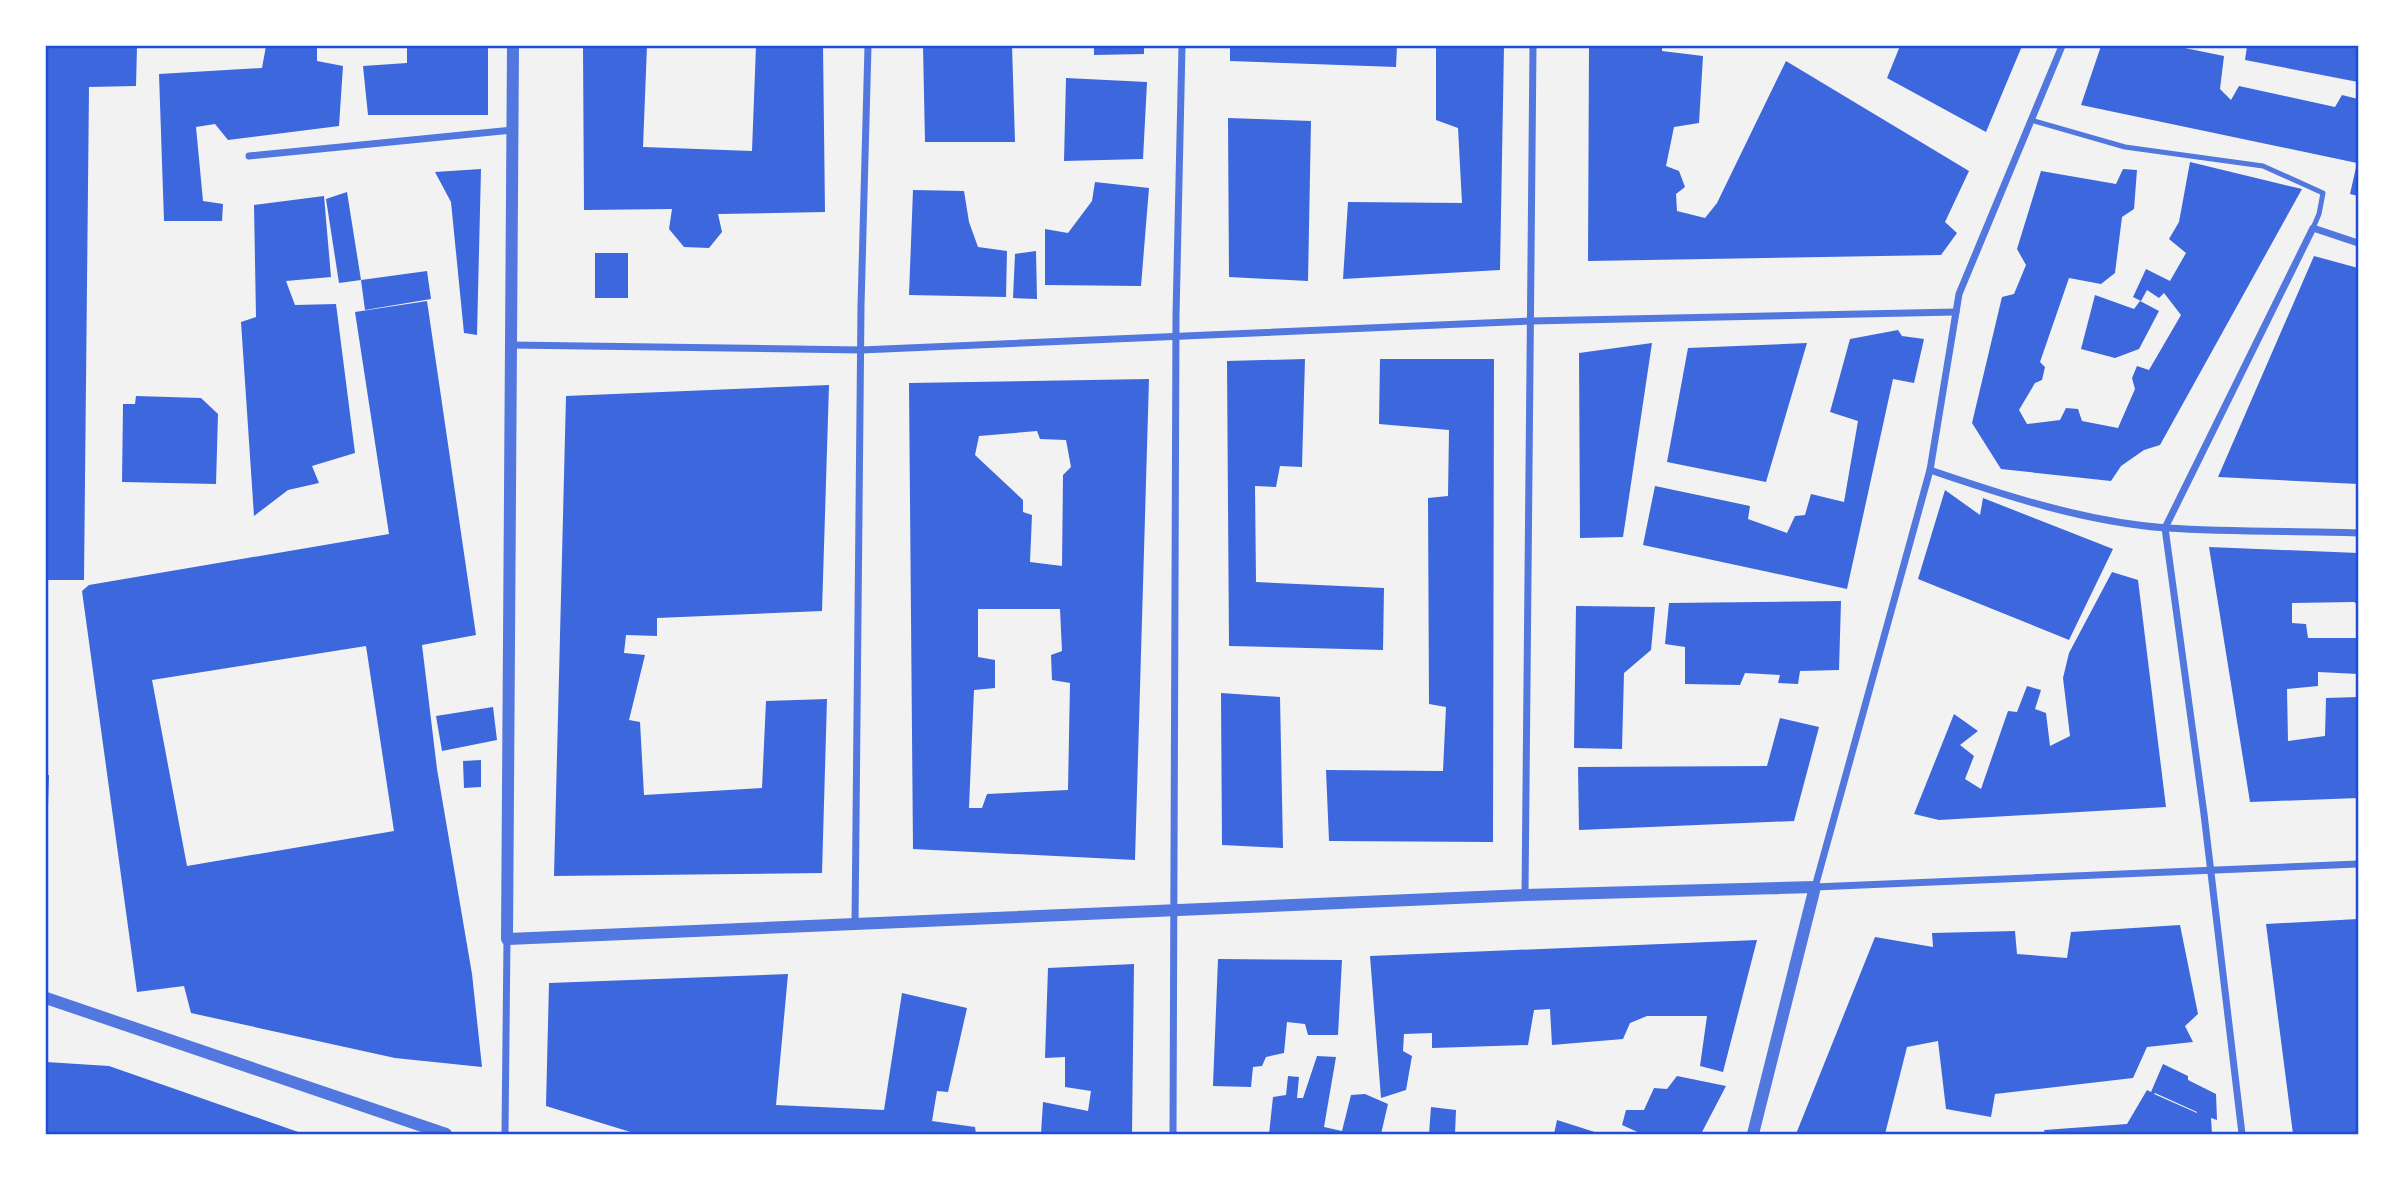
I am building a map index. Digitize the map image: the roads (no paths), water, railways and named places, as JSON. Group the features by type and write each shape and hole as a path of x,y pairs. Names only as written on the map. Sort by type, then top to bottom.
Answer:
{"street":[{"path":"505,1135 513,46"},
{"path":"855,926 861,350 868,46"},
{"path":"1173,1135 1176,336 1182,46"},
{"path":"1525,895 1533,46"},
{"path":"1753,1135 1815,887 1930,470 1959,294 2062,46"},
{"path":"249,156 513,130"},
{"path":"2242,1135 2211,871 2165,528 2313,228 2358,243"},
{"path":"512,345 861,350 1531,321 1956,312"},
{"path":"1930,470 2001,494 2085,515 2165,528 2358,533"},
{"path":"507,939 1525,895 1815,887 2358,864"},
{"path":"46,999 446,1135"}],"lane":[{"path":"2031,120 2125,147 2263,166 2323,193 2313,228"}]}
